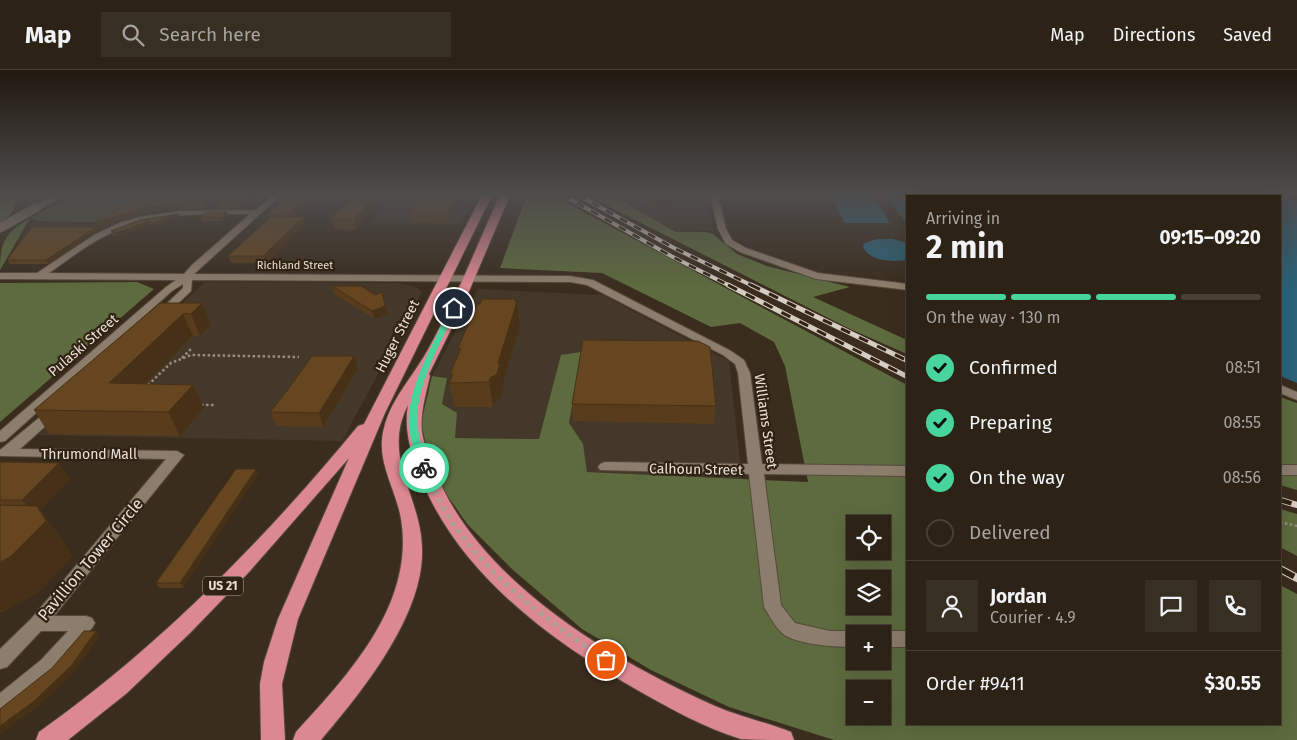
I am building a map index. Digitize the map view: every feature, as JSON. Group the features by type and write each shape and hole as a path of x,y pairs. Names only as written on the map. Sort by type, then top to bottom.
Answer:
{"highway":[{"name":"Huger Street","path":"377,412 471,226"},
{"path":"305,740 348,688 390,625 403,600 409,573 412,538 411,521 389,456 389,442 396,413 425,367 491,226"},
{"path":"425,367 415,408 414,429 422,464 447,516 497,574 546,618 606,660 708,715 782,740"},
{"path":"273,740 271,684 275,662 288,619 377,412"},
{"name":"US 21","path":"48,740 92,710 153,657 250,559 334,468 377,412"}],"street":[{"path":"39,276 105,232 122,226"},
{"name":"Pulaski Street","path":"0,438 169,289 187,277 195,267 241,226"},
{"path":"721,226 729,242 743,250 816,276 842,281 906,287"},
{"name":"Richland Street","path":"0,276 570,279 590,282"},
{"name":"Pulaski Street","path":"152,322 188,289 187,277"},
{"name":"Williams Street","path":"590,282 728,353 740,362 744,373 758,470 773,606 789,628 808,635 830,639 846,639"},
{"path":"1281,389 1297,396"},
{"path":"4,453 65,401"},
{"name":"Thrumond Mall","path":"4,453 178,455"},
{"name":"Pavillion Tower Circle","path":"0,661 37,624 178,455"},
{"name":"Calhoun Street","path":"605,467 906,471"},
{"path":"1281,470 1297,470"},
{"path":"0,705 48,666 86,624 37,624"},
{"path":"891,639 906,639"}],"path":[{"path":"182,359 191,349"},
{"path":"144,388 171,363 191,355 299,357"},
{"path":"194,405 214,405"},
{"path":"1281,522 1297,526"}],"shaded area":[{"path":"666,226 712,226 713,231 676,232"},
{"path":"205,282 397,283 414,286 422,292 342,441 38,435"},
{"path":"478,289 602,295 729,361 742,479 587,472 539,439 454,438 441,405 447,378 432,376"}],"green space":[{"path":"19,226 25,226 0,270 3,245"},
{"path":"515,226 610,226 906,384 906,725 1281,725 1281,586 1297,594 1297,740 834,740 729,707 651,670 582,629 513,570 468,525 442,488 427,449 421,423 432,376 447,378 442,404 457,413 455,438 539,439 561,355 581,352 569,423 583,444 587,472 808,482 785,366 774,342 740,323 711,327 602,273 500,268"},
{"path":"648,226 666,226 676,232 706,232 713,234 737,254 767,266 850,287 813,297 906,340 906,354 850,329"},
{"path":"137,282 154,289 0,422 0,283"},
{"path":"1281,397 1297,403 1297,490 1281,485"},
{"path":"1281,509 1297,514 1297,556 1281,548"}],"water":[{"path":"1281,226 1297,226 1297,383 1281,376"},
{"path":"876,239 893,239 906,243 906,260 889,261 876,258 866,251 863,246 865,243"}],"building":[{"path":"123,226 135,226 116,233 111,231"},
{"path":"261,226 293,226 263,256 228,256"},
{"path":"32,227 96,227 46,260 7,260"},
{"path":"332,286 361,286 375,295 382,292 385,306 372,311"},
{"path":"482,299 516,299 515,302 517,302 498,363 500,363 497,374 490,378 489,382 449,383 453,374 450,374 461,348 458,348 477,304 480,304"},
{"path":"160,303 202,303 191,314 183,314 109,383 193,385 168,412 34,410"},
{"path":"583,340 698,341 710,347 716,406 572,404"},
{"path":"312,356 354,356 319,413 270,412 286,392"},
{"path":"0,462 59,463 22,500 0,500"},
{"path":"236,469 256,469 180,583 156,583"},
{"path":"0,505 37,506 46,521 10,557 0,562"},
{"path":"84,631 96,631 71,666 33,702 0,726 0,709 52,668"}],"railway":[{"path":"618,226 730,286"},
{"path":"635,226 674,248 753,286"},
{"path":"728,285 906,376"},
{"path":"751,285 906,360"},
{"path":"1281,500 1297,505"},
{"path":"1281,570 1297,578"}],"way so far":[{"path":"424,468 429,482 447,516 458,532 497,574 546,618 606,660"}],"route":[{"path":"424,468 414,429 415,408 425,367 454,308"}]}
